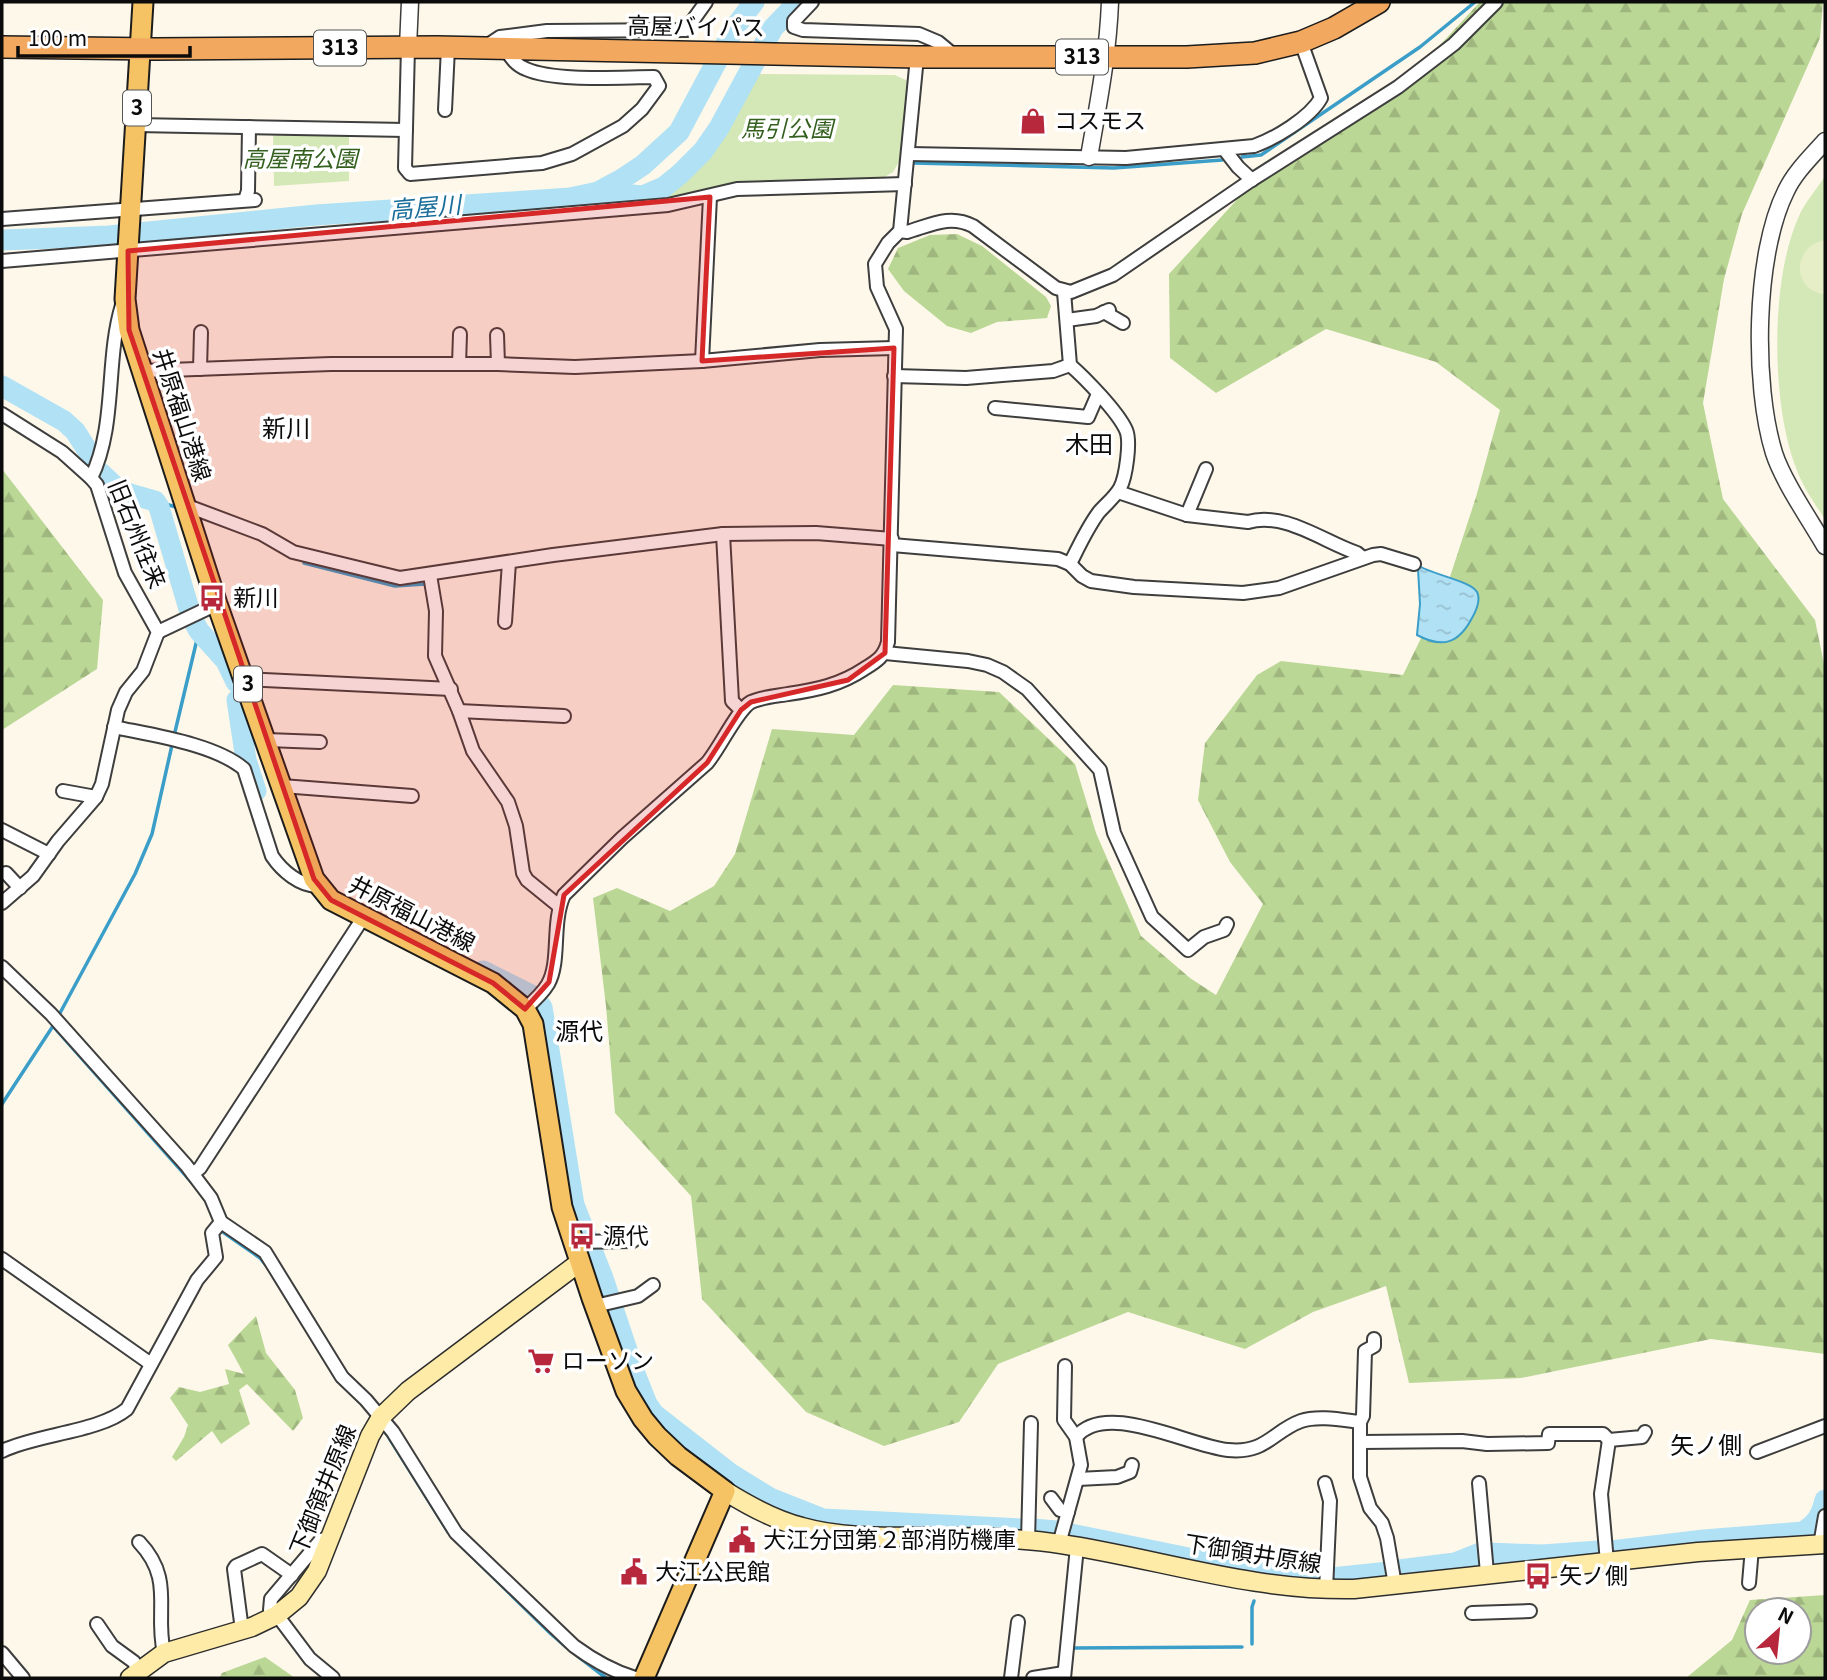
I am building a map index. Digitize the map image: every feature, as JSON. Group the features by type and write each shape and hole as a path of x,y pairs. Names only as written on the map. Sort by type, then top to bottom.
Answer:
{"highway":[{"name":"高屋バイパス","path":"2,47 408,47 917,57 1230,55 1255,53 1301,42 1334,29 1378,2"}],"main road":[{"name":"井原福山港線","path":"143,2 125,299 129,330 218,604 318,886 331,900 363,918 493,983 525,1009"},
{"path":"525,1009 533,1024 562,1207 583,1242 579,1262 606,1303 626,1391 657,1436 678,1456 725,1491 643,1678"},
{"name":"下御領井原線","path":"134,1674 164,1653 242,1630 275,1616 299,1597 317,1572 370,1436 381,1417 408,1391 579,1262"},
{"name":"下御領井原線","path":"725,1491 751,1508 783,1521 824,1532 876,1538 944,1537 1068,1545 1261,1584 1326,1582 1395,1585 1698,1552 1822,1544"}],"street":[{"path":"410,2 405,168 410,174 542,163 572,154 623,126 642,109 659,86 654,77 556,76 527,70 514,62 506,50"},
{"path":"482,49 500,37 534,32 686,30 706,2"},
{"path":"811,2 794,21 794,27 803,30 919,34 937,42 956,57"},
{"path":"1089,158 1106,57 1110,2"},
{"path":"900,231 907,232 953,219 963,221 1064,292 1083,289 1113,275 1252,180 1398,87 1454,44 1496,2"},
{"path":"909,154 1126,158 1254,146 1268,141 1315,108 1321,98 1301,42"},
{"path":"445,110 448,48"},
{"path":"525,1009 549,982 559,906 571,886 707,763 718,751 741,710 751,702 824,688 848,680 885,653 888,642 892,542 896,329 877,287 875,264 888,243 900,231 917,57"},
{"path":"136,125 406,130"},
{"path":"2,219 130,212 250,200 249,127"},
{"path":"1825,141 1796,173 1775,220 1768,251 1760,323 1764,401 1774,454 1825,546"},
{"path":"1224,149 1252,180"},
{"path":"2,261 668,205 737,189 905,184"},
{"path":"702,361 710,197"},
{"path":"1064,292 1070,365 1098,394 1126,430 1129,443 1123,483 1089,527 1070,564"},
{"name":"旧石州往来","path":"125,299 121,306 111,368 107,425 92,478 97,485 125,573 158,632"},
{"path":"1068,320 1096,316 1106,311 1123,323"},
{"path":"200,369 201,332"},
{"path":"459,365 460,334"},
{"path":"497,335 498,364"},
{"path":"143,371 331,364 575,367 702,361 820,350 894,348"},
{"path":"894,376 967,378 1053,371 1070,365"},
{"path":"995,408 1088,417 1098,394"},
{"path":"2,414 62,452 92,478"},
{"path":"1187,515 1206,469"},
{"path":"1118,492 1187,515 1286,523 1357,552 1363,558"},
{"path":"185,505 262,534 293,552 400,578 723,534 816,533 1058,559 1070,564 1091,581 1134,587 1243,593 1279,588 1381,554 1414,564"},
{"path":"723,534 732,701 741,710"},
{"path":"505,622 509,562"},
{"path":"430,575 436,611 435,656 451,689 473,751 508,802 516,826 523,873 527,880 559,906"},
{"path":"2,903 20,888 96,797 102,784 114,727 126,692 143,671 158,632 218,604"},
{"path":"885,653 968,661 987,665 1017,680 1100,771 1114,833 1154,921 1188,950 1204,937 1224,930 1227,924"},
{"path":"246,679 451,689"},
{"path":"459,711 564,716"},
{"path":"114,727 203,748 238,763 244,769 272,856 279,867 310,886 318,886"},
{"path":"267,740 320,742"},
{"path":"282,786 412,796"},
{"path":"63,791 96,797"},
{"path":"2,830 49,854"},
{"path":"6,873 20,888"},
{"path":"193,1174 200,1168 363,918"},
{"path":"2,967 51,1014 193,1174 211,1198 218,1225 265,1252 342,1377 393,1432 445,1518 475,1554 574,1646 605,1666 635,1678"},
{"path":"2,1451 118,1416 133,1402 197,1280 216,1257 212,1233 218,1225"},
{"path":"583,1242 633,1241"},
{"path":"2,1259 151,1364"},
{"path":"606,1303 638,1296 653,1285"},
{"path":"1374,1339 1374,1346 1365,1351 1363,1416 1360,1422 1360,1476 1370,1508 1382,1523 1387,1538 1395,1585"},
{"path":"1033,1678 1064,1675 1068,1512 1081,1465 1076,1437 1065,1420 1065,1366"},
{"path":"1076,1437 1083,1428 1095,1423 1109,1422 1231,1450 1264,1445 1304,1420 1360,1422"},
{"path":"1028,1541 1031,1423"},
{"path":"1756,1452 1825,1426"},
{"path":"1609,1440 1642,1437 1645,1432"},
{"path":"1361,1442 1548,1443 1549,1434 1603,1434 1609,1440"},
{"path":"1607,1562 1601,1494 1609,1440"},
{"path":"1078,1479 1117,1477 1130,1472 1132,1465"},
{"path":"1325,1483 1330,1501 1326,1582"},
{"path":"1479,1483 1487,1573"},
{"path":"1051,1498 1060,1510 1068,1512"},
{"path":"1822,1544 1825,1516"},
{"path":"331,1538 321,1540 271,1599 270,1610 310,1659 333,1678"},
{"path":"139,1542 148,1551 161,1582 164,1653"},
{"path":"1749,1583 1752,1548"},
{"path":"242,1630 234,1569 236,1566 262,1554 292,1575"},
{"path":"1472,1613 1531,1611"},
{"path":"1011,1678 1018,1622"},
{"path":"97,1624 111,1646 134,1662 134,1674"},
{"path":"2,1653 23,1678"}],"highlighted area":[{"path":"710,197 702,361 894,348 885,653 848,680 751,702 741,710 707,763 564,895 549,982 525,1009 493,983 331,900 314,879 129,330 128,251"}],"green space":[{"path":"1480,2 1823,2 1820,38 1742,214 1724,279 1703,403 1723,499 1815,620 1825,669 1825,1354 1711,1339 1521,1378 1409,1383 1386,1286 1313,1312 1245,1349 1128,1312 998,1364 959,1422 884,1446 806,1412 702,1299 691,1196 615,1113 593,898 617,888 670,911 714,886 735,854 772,729 854,735 893,685 999,692 1075,764 1096,833 1141,936 1190,978 1216,995 1263,904 1230,862 1198,800 1205,743 1257,675 1281,661 1403,675 1448,583 1500,410 1436,362 1326,329 1216,393 1170,358 1169,274 1255,180 1400,88"},
{"name":"馬引公園","path":"755,74 895,75 908,81 900,160 893,172 876,182 710,190 669,198 665,190 681,179 707,153"},
{"name":"高屋南公園","path":"273,134 349,134 349,181 274,186"},
{"path":"1825,176 1825,519 1802,482 1788,441 1778,377 1777,342 1783,273 1790,242 1802,211"},
{"path":"957,234 982,246 1046,297 1051,306 1047,318 997,322 971,333 947,326 904,291 888,269 898,248 930,235"},
{"path":"1825,240 1825,294 1806,286 1800,268 1806,251"},
{"path":"2,469 103,600 97,669 2,730"},
{"path":"256,1316 266,1353 295,1390 303,1418 293,1431 247,1384 239,1390 250,1424 221,1444 212,1431 176,1461 172,1457 188,1425 170,1398 179,1387 200,1392 229,1384 225,1369 244,1374 228,1345"},
{"path":"1825,1595 1825,1678 1686,1678 1732,1640 1743,1616 1743,1666 1813,1666 1813,1596 1810,1596"},
{"path":"265,1657 295,1678 219,1678 222,1673"}],"water":[{"path":"1421,567 1468,585 1477,592 1478,602 1472,618 1456,638 1435,642 1417,635 1420,604 1418,569"}],"waterway":[{"name":"高屋川","path":"2,240 109,236 316,215 570,198 598,192 643,165 679,132 735,27 754,2"},
{"path":"598,192 643,196 664,187 680,174 703,151 719,128 773,28 798,2"},
{"path":"1242,157 1261,155 1420,47 1475,2"},
{"path":"914,163 1114,168 1222,160"},
{"path":"643,196 669,194"},
{"path":"2,386 64,421 75,431 91,456"},
{"path":"101,473 120,491 155,501 159,507 189,609"},
{"path":"155,501 176,507"},
{"path":"304,563 395,586 425,584"},
{"path":"194,622 226,661 236,682"},
{"path":"174,736 199,631"},
{"path":"237,700 246,760 256,791"},
{"path":"60,1013 135,874 152,834 172,745"},
{"path":"483,971 535,997"},
{"path":"542,1007 574,1205 603,1278 635,1374 654,1414 731,1474 770,1498 823,1519 1023,1529"},
{"path":"2,1104 53,1026 194,1185"},
{"path":"220,1230 260,1258 269,1269"},
{"path":"386,1433 448,1532"},
{"path":"1611,1551 1803,1532 1818,1519 1825,1500"},
{"path":"1033,1529 1056,1531"},
{"path":"1066,1533 1267,1574 1331,1578 1389,1572"},
{"path":"461,1546 566,1647"},
{"path":"1489,1553 1542,1555 1599,1551"},
{"path":"1399,1570 1455,1563 1480,1553"},
{"path":"1252,1644 1254,1601"},
{"path":"1072,1651 1073,1648 1242,1647"},
{"path":"575,1654 606,1678"}],"place":[{"name":"コスモス","path":"1033,121"},
{"name":"新川","path":"212,598"},
{"name":"源代","path":"582,1236"},
{"name":"ローソン","path":"541,1361"},
{"name":"大江分団第２部消防機庫","path":"742,1540"},
{"name":"大江公民館","path":"634,1572"},
{"name":"矢ノ側","path":"1538,1576"}],"district":[{"name":"新川","path":"286,429"},
{"name":"木田","path":"1089,445"},
{"name":"源代","path":"579,1032"},
{"name":"矢ノ側","path":"1706,1446"}]}
